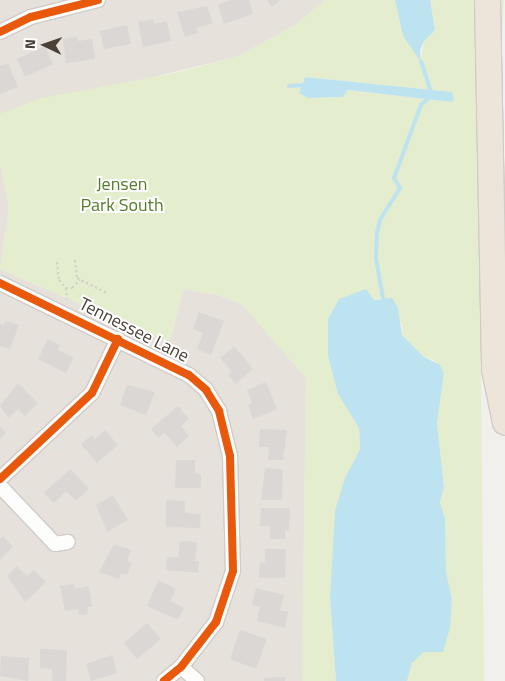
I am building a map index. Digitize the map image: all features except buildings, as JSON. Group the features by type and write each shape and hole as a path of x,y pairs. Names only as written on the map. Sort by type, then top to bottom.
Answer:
{"highway":[{"path":"487,0 494,369 505,422"}],"street":[{"path":"0,32 31,17 98,0"},
{"name":"Tennessee Lane","path":"0,284 118,339 189,375 206,390 219,410 230,456 233,571 216,622 181,667 164,681"},
{"path":"0,480 92,393 118,339"},
{"path":"0,486 55,544 68,542"},
{"path":"181,667 197,681"}],"path":[{"path":"75,260 80,280 106,293"},
{"path":"57,262 59,280 66,288 67,299"},
{"path":"66,288 72,288 80,280"}],"shaded area":[{"path":"0,0 325,0 294,26 236,57 0,114"},
{"path":"0,163 9,208 0,268"},
{"path":"0,269 169,343 184,289 214,294 242,304 306,378 302,681 0,681"}],"green space":[{"name":"Jensen Park South","path":"325,0 395,0 403,36 421,60 424,41 435,30 430,0 477,0 484,681 407,681 412,662 424,652 443,652 452,599 446,572 445,519 440,502 444,487 437,423 444,373 434,360 424,357 402,335 402,324 383,298 374,300 366,289 339,299 328,319 328,356 338,394 359,428 360,449 345,478 330,598 336,681 302,681 306,378 242,304 214,294 184,289 169,343 0,269 9,208 0,163 0,114 41,98 175,73 236,57 294,26","holes":["305,77 451,92 454,98 451,102 348,90 343,97 309,98 300,85"]},
{"path":"494,0 504,0 499,57"}],"water":[{"path":"395,0 430,0 435,30 424,41 420,50 421,62 403,36"},
{"path":"305,77 452,92 454,98 452,102 348,90 343,97 308,98 299,93"},
{"path":"366,289 374,300 392,298 398,308 402,335 424,357 440,365 444,373 437,423 444,487 440,502 445,519 446,572 452,599 450,628 443,652 424,652 412,663 407,681 336,681 330,598 335,511 345,478 360,449 359,428 338,394 328,356 328,319 339,299"}],"waterway":[{"path":"383,298 376,259 377,233 380,220 400,188 394,178 421,105 432,95 421,62"},
{"path":"289,86 304,85"}],"cycle path":[{"path":"0,32 31,17 98,0"},
{"path":"0,283 189,375 206,390 219,411 230,456 233,571 216,622 181,667 164,681"},
{"path":"0,479 92,393 118,339"}]}
